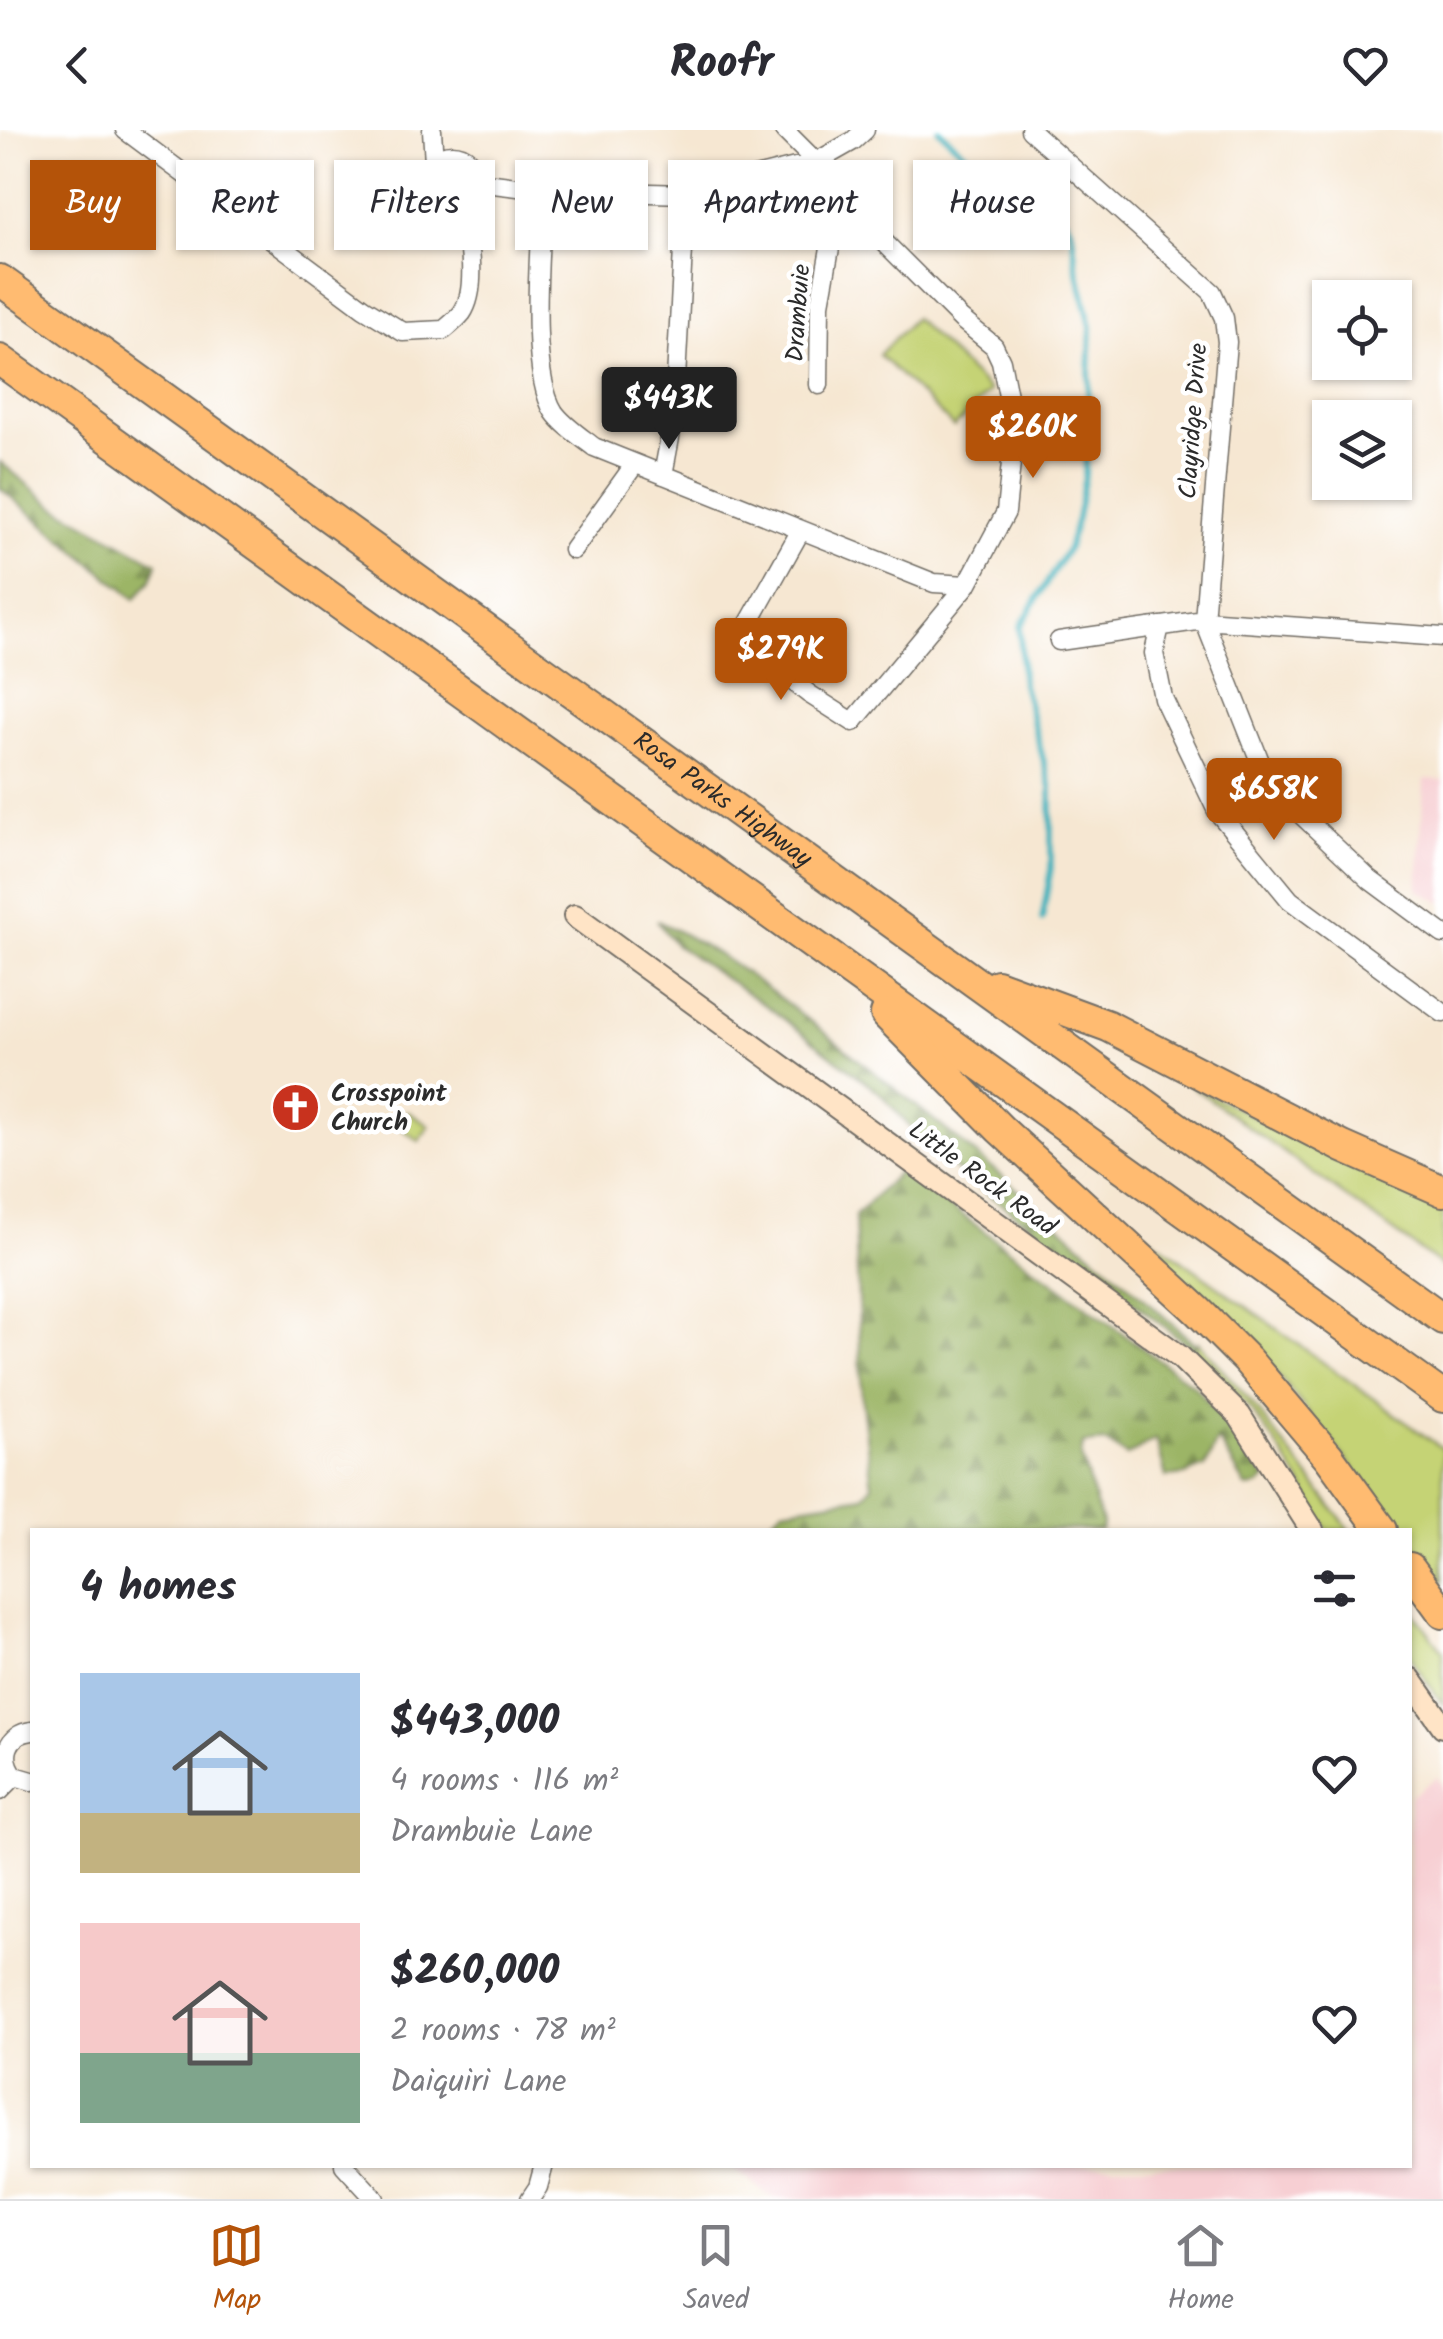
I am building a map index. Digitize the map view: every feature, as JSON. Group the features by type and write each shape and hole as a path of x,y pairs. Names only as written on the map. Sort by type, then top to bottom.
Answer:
{"highway":[{"name":"Rosa Parks Highway","path":"0,280 1443,1319"},
{"path":"0,360 1443,1396"},
{"path":"824,952 1000,1129 1247,1360 1328,1457 1381,1528"},
{"path":"961,971 1108,1026 1279,1116 1443,1191"},
{"path":"1412,1571 1443,1612"}],"street":[{"path":"125,130 364,308 403,332 427,334 444,330 464,311 469,250"},
{"path":"432,130 434,160"},
{"path":"784,130 814,160"},
{"path":"819,160 865,130"},
{"name":"Clayridge Drive","path":"1030,130 1212,292 1224,318 1227,342 1204,620 1260,764 1291,805 1351,864 1443,934"},
{"path":"437,160 445,155 466,160"},
{"path":"541,250 539,334 545,395 556,415 594,447 934,583 967,585"},
{"path":"663,475 674,416 683,250"},
{"name":"Drambuie","path":"819,385 820,304 830,250"},
{"path":"801,530 740,639 809,694 853,722 967,585 1006,512 1010,406 1002,360 994,346 893,250"},
{"path":"573,550 635,464"},
{"path":"1059,640 1204,620 1443,637"},
{"path":"1160,626 1154,653 1163,698 1217,811 1290,900 1443,1012"},
{"name":"Little Rock Road","path":"575,916 1180,1357 1239,1415 1311,1528"},
{"path":"1412,1682 1443,1726"},
{"path":"0,1791 24,1779 6,1762 7,1746 19,1734 30,1732"},
{"path":"347,2168 375,2199"},
{"path":"530,2199 543,2168"}],"shaded area":[{"path":"1424,779 1443,780 1443,903 1418,890"},
{"path":"1437,1777 1443,1787 1443,1985 1417,1985 1443,1987 1443,2199 774,2199 732,2168 1412,2168 1412,1796"}],"green space":[{"path":"914,318 990,391 954,427 879,355"},
{"path":"0,462 54,506 157,563 151,580 135,599 0,488"},
{"path":"657,921 764,986 907,1098 1115,1273 1196,1345 1193,1349 964,1177 918,1136 879,1092 771,1009 675,944"},
{"path":"1186,1082 1330,1156 1443,1207 1443,1267"},
{"path":"407,1111 429,1126 419,1141 397,1125"},
{"path":"901,1170 1194,1386 1225,1421 1266,1479 1247,1488 1218,1439 1205,1467 1166,1477 1156,1439 1127,1456 1105,1442 1083,1444 1081,1457 1101,1528 762,1528 783,1509 864,1496 872,1486 862,1402 855,1216"},
{"path":"1111,1209 1443,1449 1443,1582 1412,1542 1412,1528 1401,1528 1264,1358 1106,1214"},
{"path":"1198,1342 1248,1398 1348,1528 1326,1528 1268,1433 1193,1349"},
{"path":"1412,1611 1443,1651 1443,1705 1412,1660"}],"waterway":[{"path":"939,130 1004,188 1027,202 1052,209 1065,219 1072,232 1091,327 1085,476 1077,518 1068,548 1020,627 1022,681 1051,788 1051,868 1042,920"}],"place":[{"name":"Crosspoint Church","path":"296,1108"}]}
